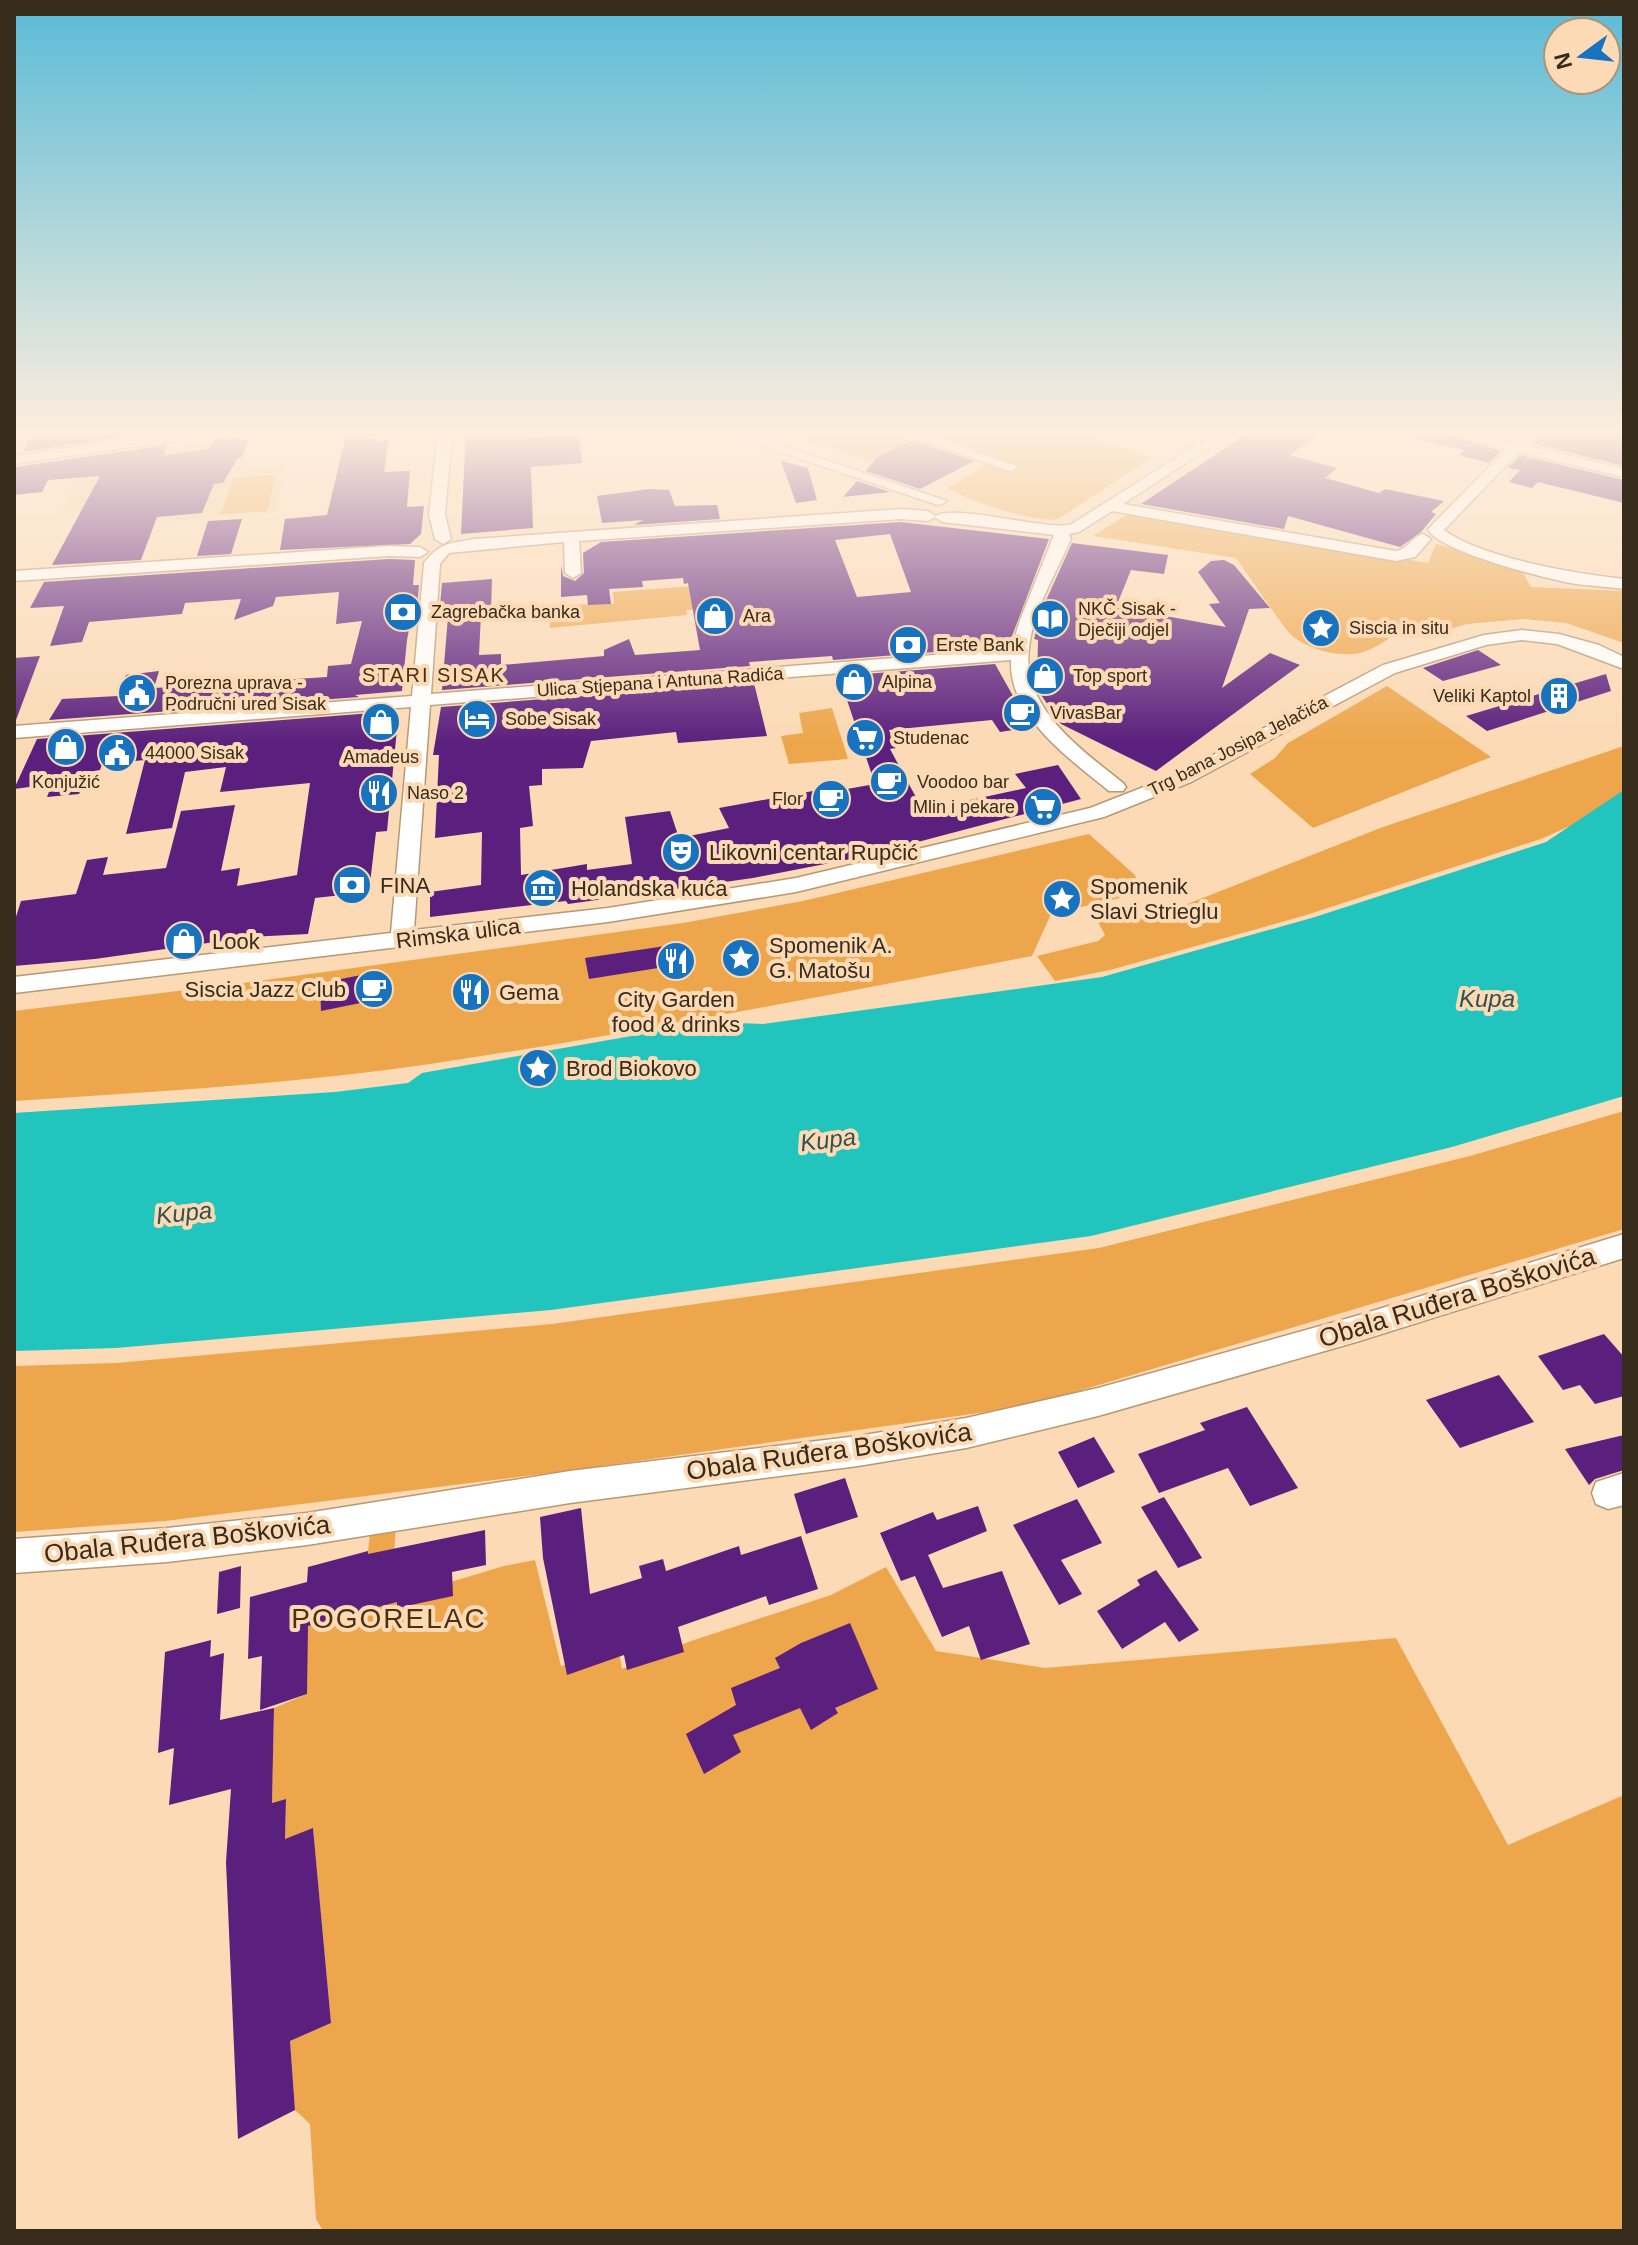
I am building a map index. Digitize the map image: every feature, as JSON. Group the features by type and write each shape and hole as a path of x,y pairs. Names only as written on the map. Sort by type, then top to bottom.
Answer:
{"street":[{"path":"402,940 434,536"},
{"path":"14,576 589,536"},
{"path":"1062,536 1024,633 1019,654 1021,683 1029,700 1060,738 1116,787"},
{"path":"1279,536 1396,556 1409,554 1428,536"},
{"path":"1435,536 1563,577 1624,584"},
{"path":"571,537 573,573"},
{"name":"Trg bana Josipa Jelačića","path":"1085,816 1174,783 1434,642 1484,626 1533,625 1575,633 1624,652"},
{"name":"Trg bana Josipa Jelačića","path":"1389,669 1495,637 1522,635 1577,643 1624,664"},
{"name":"Ulica Stjepana i Antuna Radića","path":"14,732 1019,654"},
{"name":"Rimska ulica","path":"14,985 608,915 796,885 1085,816"},
{"name":"Obala Ruđera Boškovića","path":"14,1556 167,1545 307,1529 570,1487 858,1451 966,1433 1098,1402 1356,1329 1624,1246"}],"shaded area":[{"path":"1093,536 1265,536 1428,563 1436,544 1518,564 1531,587 1624,591 1624,643 1566,623 1524,619 1467,624 1422,637 1403,629 1366,651 1346,654 1323,651 1293,636 1236,558"},
{"path":"706,585 711,608 686,610 687,615 550,628 548,605 614,604 613,592"},
{"path":"1387,686 1491,757 1313,828 1250,774 1275,758 1288,743"},
{"path":"832,708 848,759 789,764 781,736 803,733 799,713"},
{"path":"1624,746 1624,802 1541,839 1303,916 1110,970 1055,981 1037,956 1098,941 1105,935 1098,922 1129,922 1162,914 1383,827"},
{"path":"1089,834 1135,875 1141,893 1051,914 1032,956 657,1027 430,1064 274,1082 14,1101 14,1011 683,923 803,901"},
{"path":"1624,1111 1624,1229 1028,1406 566,1471 165,1521 14,1532 14,1366 116,1363 552,1324 1099,1248 1470,1156"},
{"path":"396,1524 391,1600 504,1566 535,1560 561,1666 618,1646 622,1669 691,1641 831,1595 886,1567 936,1651 1045,1668 1396,1638 1508,1845 1624,1795 1624,2231 323,2231 316,2219 310,2124 295,2110 290,2041 331,2023 313,1829 285,1839 286,1799 272,1803 274,1708 307,1694 307,1626 371,1609 368,1551 371,1525"}],"water":[{"name":"Kupa","path":"1624,790 1624,1096 1452,1147 1091,1236 551,1310 116,1348 14,1351 14,1113 335,1092 408,1083 422,1073 711,1022 763,1024 1102,977 1315,917 1546,842"}],"building":[{"path":"68,536 150,536 141,560 52,565"},
{"path":"203,536 237,536 231,554 197,556"},
{"path":"282,536 419,536 410,544 280,550"},
{"path":"695,536 874,536 835,540 857,597 911,592 891,536 1021,536 1049,539 1012,636 1006,640 983,643 986,648 833,660 832,656 749,662 750,666 442,690 448,616 439,617 442,583 492,579 491,612 481,613 479,655 501,654 501,665 604,656 604,650 629,639 635,655 700,650 688,583 684,584 683,578 642,581 643,587 609,589 611,604 588,605 587,595 561,597 561,565 563,576 575,581 584,573 583,553 601,542"},
{"path":"1359,536 1416,536 1400,547"},
{"path":"1072,543 1168,555 1164,574 1131,570 1116,607 1226,627 1209,604 1220,603 1198,572 1211,561 1224,560 1234,565 1270,608 1249,609 1222,688 1270,653 1300,665 1156,771 1061,724 1037,689 1038,640 1034,639 1043,607"},
{"path":"389,559 415,560 413,585 419,585 416,619 411,619 407,640 402,691 355,695 359,697 49,720 62,699 118,696 126,675 159,671 154,688 327,677 328,666 351,664 362,621 336,624 339,592 276,597 273,606 234,620 241,599 185,603 182,614 89,622 82,642 50,646 64,606 30,608 44,582"},
{"path":"1478,650 1501,665 1443,681 1423,668"},
{"path":"40,656 16,720 14,720 14,658"},
{"path":"995,664 1030,726 1030,722 1034,727 1000,732 992,720 889,730 896,748 890,749 925,814 963,806 961,802 1026,788 1015,774 1058,765 1081,799 861,857 753,878 568,904 566,901 430,917 430,892 481,885 482,832 435,838 439,755 433,755 441,707 754,683 767,736 678,743 676,732 591,741 583,768 542,769 542,785 529,786 533,826 520,828 521,875 587,864 587,870 632,864 625,817 670,811 679,838 729,828 719,808 835,787 847,789 875,784 839,676"},
{"path":"1606,674 1611,691 1487,731 1466,716"},
{"path":"385,712 398,719 387,831 376,832 369,892 315,898 308,934 250,937 95,959 14,966 14,923 21,901 76,894 87,860 108,857 103,875 166,868 181,811 235,805 221,871 240,868 237,886 297,875 310,783 220,792 226,767 185,772 172,828 126,834 145,760 102,764 100,770 88,772 79,794 47,797 52,784 14,789 37,739"},
{"path":"672,945 677,965 589,979 585,958"},
{"path":"377,972 380,999 321,1011 320,983"},
{"path":"1604,1334 1624,1357 1624,1396 1595,1404 1580,1385 1563,1390 1538,1356"},
{"path":"1499,1375 1534,1422 1460,1448 1426,1400"},
{"path":"1247,1407 1298,1488 1250,1506 1228,1468 1159,1493 1138,1454 1205,1430 1200,1423"},
{"path":"1624,1435 1624,1470 1595,1479 1589,1485 1565,1449"},
{"path":"1094,1437 1115,1472 1078,1488 1058,1452"},
{"path":"845,1478 858,1517 806,1534 794,1494"},
{"path":"1164,1497 1202,1558 1178,1568 1141,1507"},
{"path":"1077,1499 1102,1543 1061,1560 1082,1594 1059,1605 1013,1525"},
{"path":"978,1506 987,1531 928,1555 943,1588 1002,1571 1030,1644 981,1660 969,1626 942,1637 915,1576 901,1581 880,1533 933,1512 937,1520"},
{"path":"581,1508 590,1594 642,1578 639,1566 663,1559 666,1571 739,1546 741,1555 801,1536 818,1589 769,1605 766,1596 678,1627 684,1652 627,1670 624,1655 567,1675 543,1558 540,1517"},
{"path":"485,1530 486,1565 452,1572 453,1596 397,1608 397,1602 308,1626 307,1694 260,1710 262,1656 248,1659 250,1597 307,1582 308,1567 368,1551 368,1554"},
{"path":"241,1566 240,1608 217,1614 219,1572"},
{"path":"1156,1570 1199,1630 1179,1642 1165,1622 1122,1649 1097,1611 1140,1585 1137,1580"},
{"path":"850,1623 878,1689 835,1708 838,1713 811,1730 800,1708 733,1735 741,1752 704,1774 686,1734 736,1705 731,1688 780,1668 775,1658 801,1643"},
{"path":"211,1640 210,1657 224,1653 220,1720 274,1708 272,1803 286,1799 285,1839 313,1828 331,2023 290,2041 295,2110 238,2139 226,1862 231,1789 169,1805 174,1748 158,1753 165,1652"}],"place":[{"name":"Zagrebačka banka","path":"403,612"},
{"name":"Ara","path":"715,616"},
{"name":"NKČ Sisak - Dječiji odjel","path":"1050,619"},
{"name":"Siscia in situ","path":"1321,628"},
{"name":"Erste Bank","path":"908,645"},
{"name":"Top sport","path":"1045,676"},
{"name":"Alpina","path":"854,682"},
{"name":"Porezna uprava - Područni ured Sisak","path":"137,693"},
{"name":"Veliki Kaptol","path":"1559,696"},
{"name":"VivasBar","path":"1022,713"},
{"name":"Sobe Sisak","path":"477,719"},
{"name":"Amadeus","path":"381,722"},
{"name":"Studenac","path":"865,738"},
{"name":"Konjužić","path":"66,747"},
{"name":"44000 Sisak","path":"117,753"},
{"name":"Voodoo bar","path":"889,782"},
{"name":"Naso 2","path":"379,793"},
{"name":"Flor","path":"831,799"},
{"name":"Mlin i pekare","path":"1043,807"},
{"name":"Likovni centar Rupčić","path":"681,852"},
{"name":"FINA","path":"352,885"},
{"name":"Holandska kuća","path":"543,888"},
{"name":"Spomenik Slavi Strieglu","path":"1062,899"},
{"name":"Look","path":"184,941"},
{"name":"Spomenik A. G. Matošu","path":"741,958"},
{"name":"City Garden food & drinks","path":"676,961"},
{"name":"Siscia Jazz Club","path":"374,989"},
{"name":"Gema","path":"471,992"},
{"name":"Brod Biokovo","path":"538,1068"}],"district":[{"name":"STARI SISAK","path":"434,675"},
{"name":"POGORELAC","path":"389,1618"}]}
